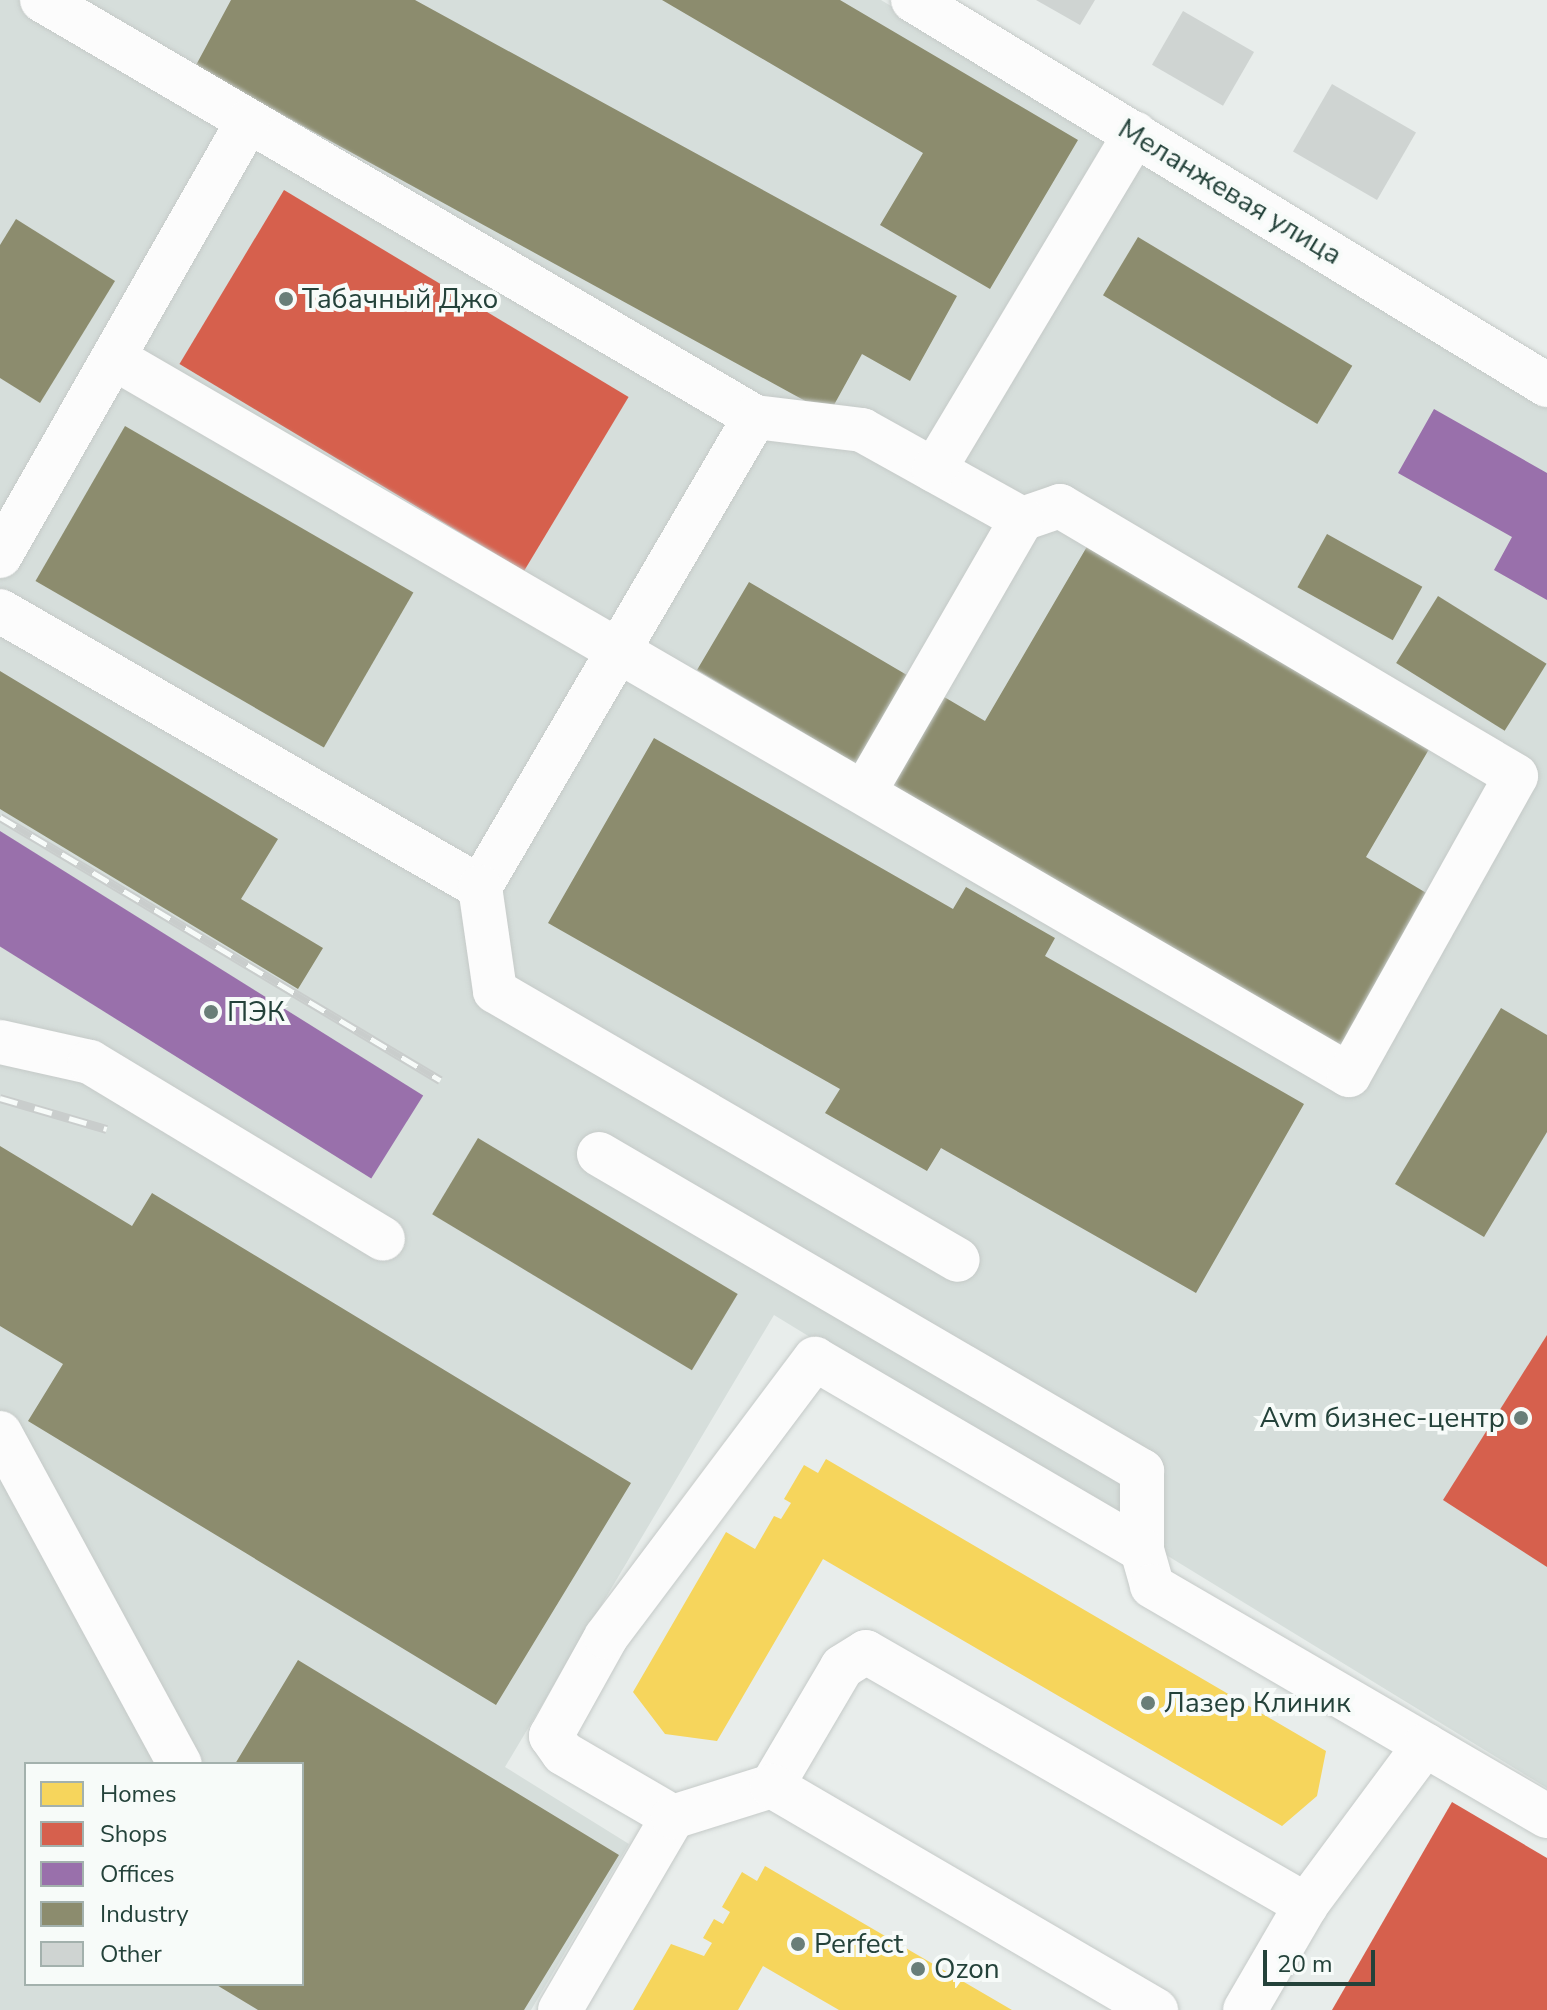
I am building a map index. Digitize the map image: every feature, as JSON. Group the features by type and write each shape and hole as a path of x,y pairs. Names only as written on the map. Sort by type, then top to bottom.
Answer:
{"street":[{"path":"42,0 755,417 862,430 1022,519"},
{"name":"Меланжевая улица","path":"913,0 1547,385"},
{"path":"0,556 248,122"},
{"path":"934,470 1135,134"},
{"path":"114,358 865,791 1349,1075 1516,776 1060,506 1022,519 865,791"},
{"path":"755,417 480,887 495,991 958,1260"},
{"path":"0,611 480,887"},
{"path":"0,1042 90,1062 383,1239"},
{"path":"599,1154 1142,1471 1142,1550 1152,1586 1547,1816"},
{"path":"673,1817 563,1753 551,1736 606,1637 815,1359 849,1300"},
{"path":"815,1359 1142,1550"},
{"path":"0,1433 179,1762"},
{"path":"560,2010 673,1817 772,1786 842,1667 866,1652 1306,1905"},
{"path":"1245,2010 1306,1905 1425,1745"},
{"path":"772,1786 1156,2010"}],"shaded area":[{"path":"0,0 881,0 1547,402 1547,1788 774,1315 505,1767 629,1844 531,2010 0,2010"}],"building: Homes":[{"path":"826,1459 1326,1751 1317,1796 1282,1826 823,1559 717,1741 665,1734 633,1692 726,1532 755,1549 774,1516 781,1519 791,1503 784,1499 804,1465 818,1473"},
{"path":"765,1866 1012,2010 839,2010 763,1966 738,2010 633,2010 671,1944 704,1956 712,1943 703,1938 714,1919 723,1924 730,1912 722,1907 742,1872 757,1881"}],"building: Shops":[{"path":"284,190 629,397 524,571 179,364"},
{"name":"Avm бизнес-центр","path":"1547,1335 1547,1567 1443,1500"},
{"path":"1452,1802 1547,1858 1547,2010 1332,2010"}],"building: Offices":[{"path":"1434,409 1547,473 1547,600 1494,570 1512,537 1398,473"},
{"name":"ПЭК","path":"0,831 423,1095 371,1179 0,947"}],"building: Industry":[{"path":"231,0 415,0 957,296 910,381 862,354 829,414 195,67"},
{"path":"662,0 840,0 1078,140 990,289 880,225 923,153"},
{"path":"16,219 115,281 40,403 0,378 0,245"},
{"path":"1138,237 1352,366 1317,424 1103,295"},
{"path":"125,426 413,592 324,748 36,581"},
{"path":"1327,534 1422,587 1393,640 1297,587"},
{"path":"1092,538 1435,739 1366,857 1433,897 1343,1050 697,670 749,582 985,721"},
{"path":"1438,596 1547,664 1505,731 1396,663"},
{"path":"0,671 278,839 241,899 323,948 298,989 0,809"},
{"path":"654,738 953,909 966,887 1055,938 1045,956 1304,1104 1196,1293 941,1148 927,1171 825,1113 840,1089 548,923"},
{"path":"1501,1008 1547,1035 1547,1132 1484,1237 1395,1184"},
{"path":"478,1138 738,1294 692,1370 432,1214"},
{"path":"0,1146 132,1226 152,1193 631,1483 496,1705 28,1421 63,1364 0,1326"},
{"path":"298,1660 619,1855 524,2010 258,2010 218,1986 304,1986 304,1762 236,1762"}],"building: Other":[{"path":"1036,0 1095,0 1080,25"},
{"path":"1183,11 1254,52 1223,106 1152,65"},
{"path":"1332,84 1416,132 1377,200 1293,152"}],"railway":[{"path":"0,817 440,1080"},
{"path":"0,1098 107,1129"}],"place":[{"name":"Табачный Джо","path":"286,299"},
{"name":"ПЭК","path":"211,1012"},
{"name":"Avm бизнес-центр","path":"1521,1418"},
{"name":"Лазер Клиник","path":"1148,1703"},
{"name":"Perfect","path":"798,1944"},
{"name":"Ozon","path":"918,1969"}]}
